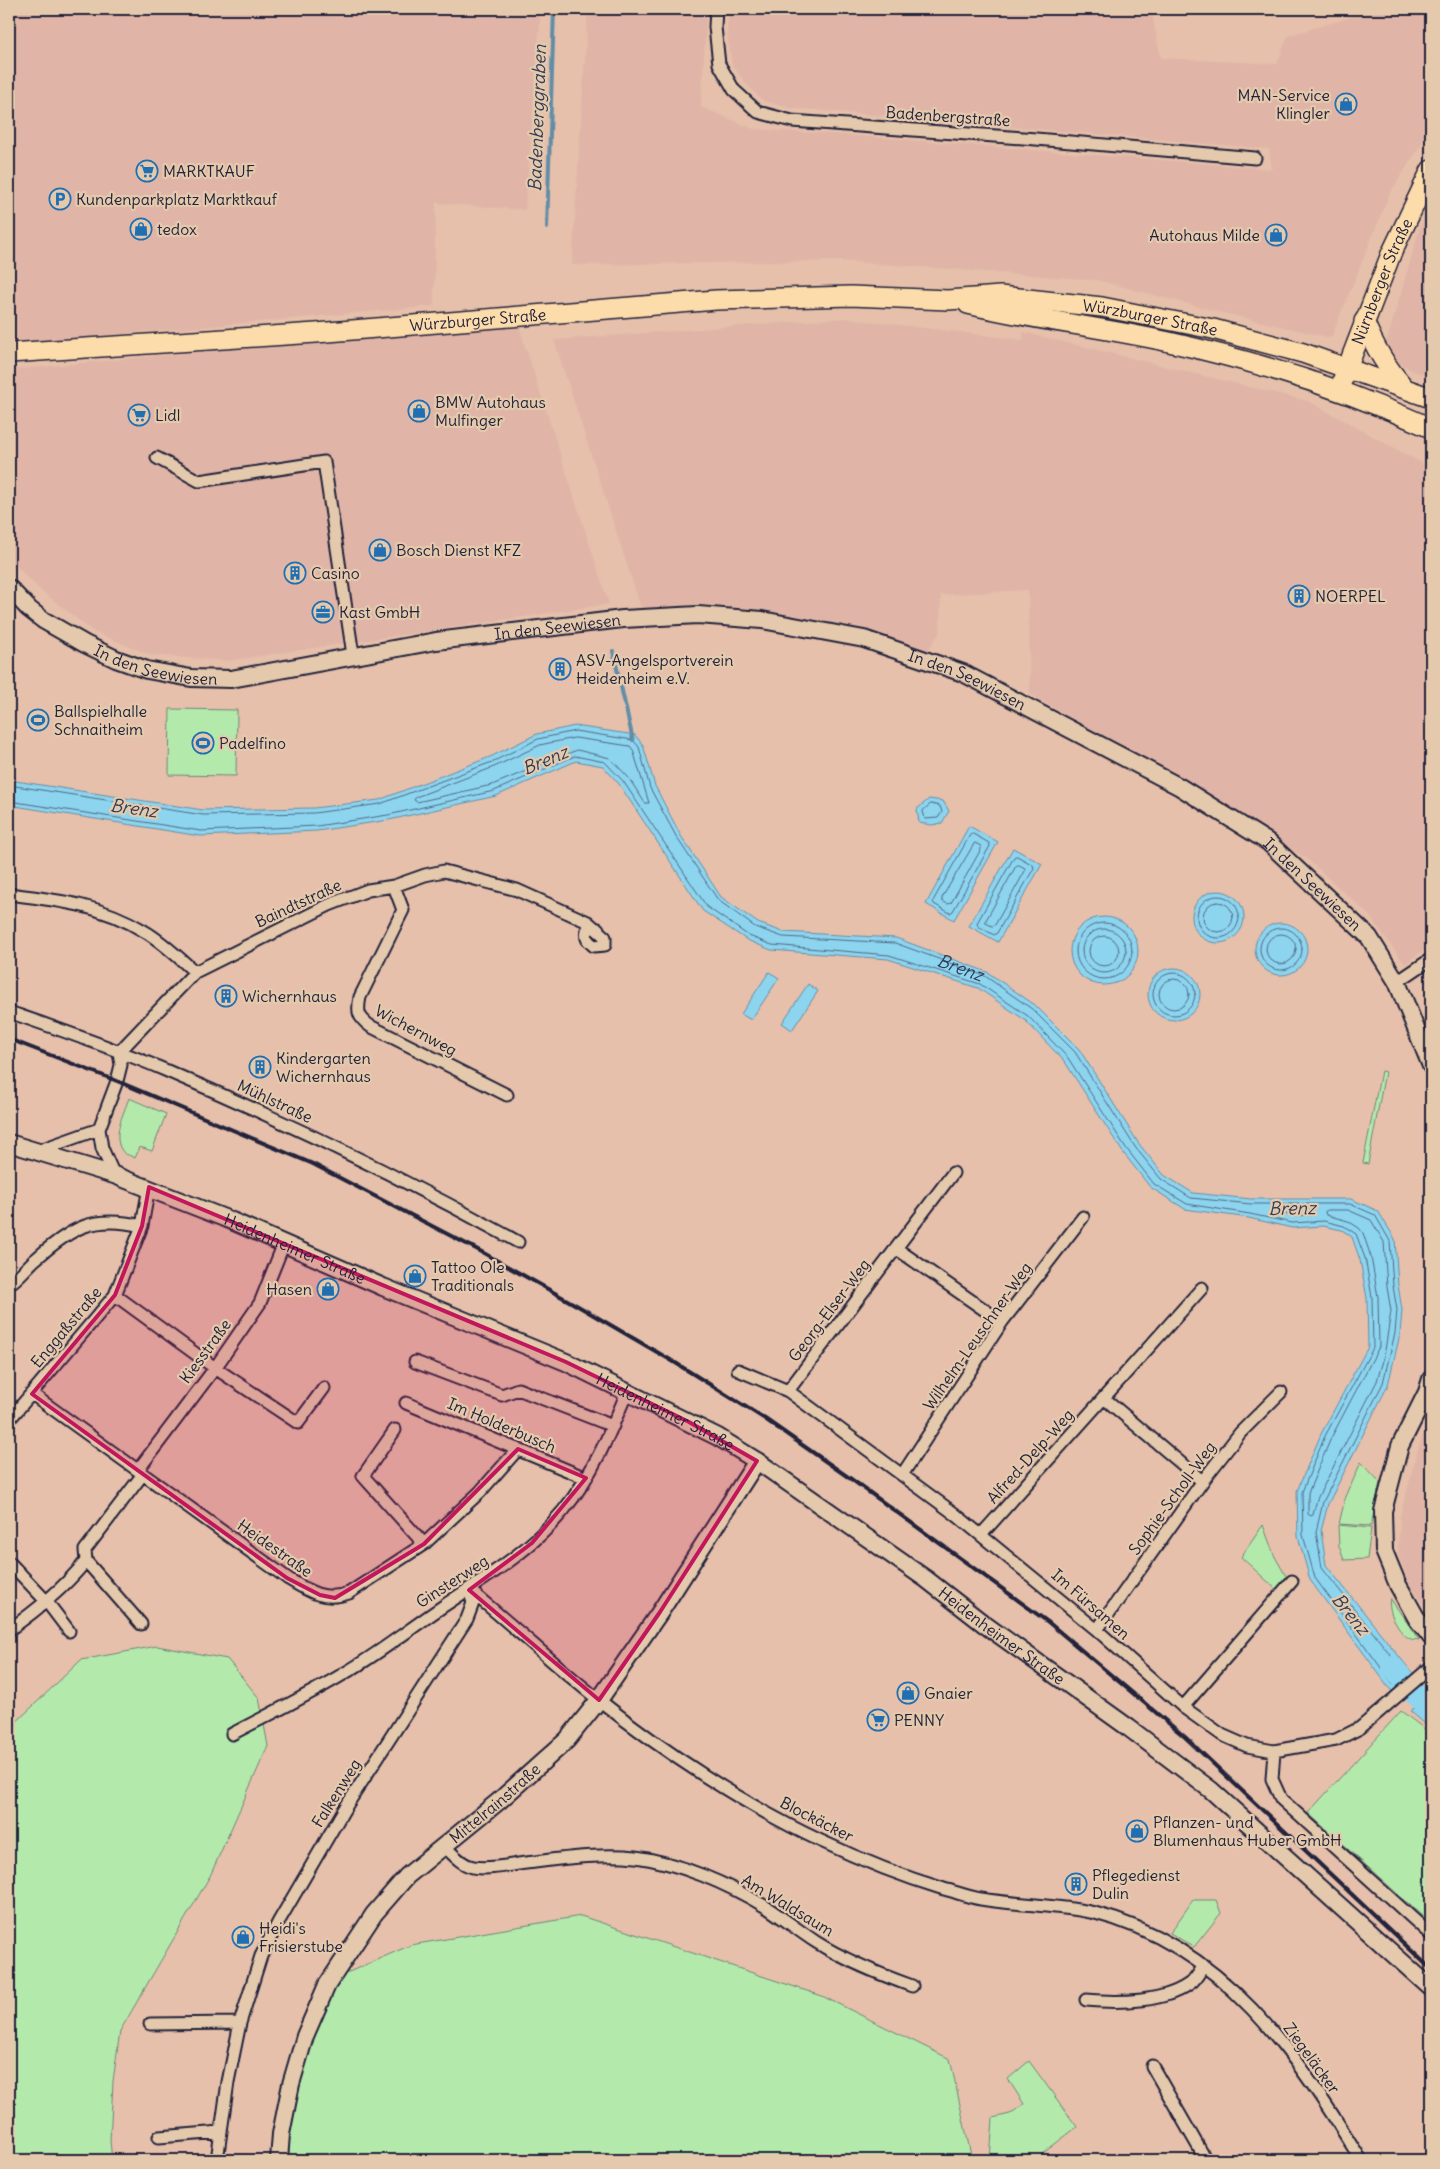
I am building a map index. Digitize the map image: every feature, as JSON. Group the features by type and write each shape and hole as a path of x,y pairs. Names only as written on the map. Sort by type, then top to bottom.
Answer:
{"main road":[{"name":"Nürnberger Straße","path":"1339,390 1394,247 1431,170"},
{"name":"Würzburger Straße","path":"14,350 316,333 716,300 851,296 948,300 985,296 1102,307 1155,316 1267,342 1404,387 1431,398"},
{"name":"Würzburger Straße","path":"948,300 985,309 1168,342 1245,361 1339,390 1431,428"},
{"path":"1364,321 1374,347 1383,362 1404,387"}],"street":[{"name":"Badenbergstraße","path":"716,9 715,27 718,64 734,90 758,112 792,121 1255,158"},
{"path":"157,458 199,481 324,462 353,655"},
{"name":"In den Seewiesen","path":"9,588 29,609 43,620 84,644 116,659 147,670 191,678 231,679 353,655 528,629 623,619 698,615 762,620 856,636 963,673 1180,787 1268,842 1369,936 1397,982 1431,1066"},
{"name":"Baindtstraße","path":"119,1052 195,972 329,905 368,890 394,886 425,875 444,871 471,876 516,890 543,900 598,929"},
{"name":"Wichernweg","path":"394,886 403,910 360,998 357,1010 360,1019 370,1026 507,1095"},
{"path":"9,894 62,900 97,908 146,931 195,972"},
{"path":"1397,982 1431,959"},
{"name":"Mühlstraße","path":"9,1012 163,1069 266,1114 404,1180 518,1242"},
{"path":"114,1175 102,1148 99,1129 117,1081 121,1065 119,1052"},
{"path":"37,1151 99,1129"},
{"name":"Heidenheimer Straße","path":"9,1143 114,1175 284,1243 566,1362 718,1437 757,1461 926,1579 1046,1670 1129,1728 1211,1790 1431,1988"},
{"name":"Georg-Elser-Weg","path":"788,1391 953,1173"},
{"name":"Enggaßstraße","path":"9,1420 115,1295 142,1226 149,1188"},
{"name":"Wilhelm-Leuschner-Weg","path":"902,1475 1002,1322 1083,1217"},
{"path":"9,1284 37,1258 72,1230 99,1221 123,1222 142,1226"},
{"name":"Kiesstraße","path":"86,1561 85,1550 260,1303 284,1243"},
{"path":"897,1249 1002,1322"},
{"name":"Alfred-Delp-Weg","path":"981,1535 1202,1288"},
{"path":"115,1295 215,1368 298,1423 324,1388"},
{"name":"Im Holderbusch","path":"415,1362 502,1395 518,1389 613,1426"},
{"name":"Im Fürsamen","path":"738,1370 788,1391 902,1475 981,1535 1097,1630 1183,1707 1222,1735 1247,1746 1274,1751 1336,1740 1360,1728 1429,1669"},
{"path":"1431,1379 1427,1392 1400,1446 1383,1511 1384,1551 1398,1585 1417,1620 1431,1637"},
{"name":"Ginsterweg","path":"232,1734 346,1673 501,1569 532,1543 563,1511 586,1478 613,1426 627,1392"},
{"name":"Sophie-Scholl-Weg","path":"1097,1630 1202,1481 1240,1433 1281,1392"},
{"name":"Heidestraße","path":"32,1394 286,1578 320,1595 335,1598 349,1593 424,1544 480,1492 518,1449"},
{"path":"1104,1398 1202,1481"},
{"name":"Im Holderbusch","path":"406,1403 586,1478"},
{"path":"395,1430 363,1476 424,1544"},
{"name":"Mittelrainstraße","path":"279,2160 281,2134 291,2084 305,2036 327,1985 374,1914 407,1876 499,1801 567,1740 598,1700 660,1612 757,1461"},
{"path":"9,1630 47,1602 70,1580 86,1561 141,1624"},
{"path":"9,1562 47,1602 69,1632"},
{"path":"1183,1707 1292,1581"},
{"name":"Blockäcker","path":"469,1590 512,1624 598,1700 679,1758 758,1808 820,1841 898,1876 977,1899 1094,1913 1133,1926 1163,1940 1204,1965 1227,1983"},
{"name":"Falkenweg","path":"217,2160 228,2082 240,2023 261,1956 344,1808 467,1619 473,1603 469,1590"},
{"path":"1274,1751 1272,1779 1281,1799 1431,1935"},
{"name":"Am Waldsaum","path":"443,1845 463,1863 473,1867 490,1868 560,1859 614,1856 636,1857 661,1862 706,1878 745,1895 846,1958 912,1986"},
{"path":"1086,2000 1114,2002 1143,1999 1170,1993 1193,1981 1204,1965"},
{"name":"Ziegeläcker","path":"1227,1983 1263,2020 1298,2063 1361,2160"},
{"path":"150,2024 240,2023"},
{"path":"1152,2066 1206,2160"},
{"path":"159,2137 221,2132"}],"highlighted area":[{"path":"149,1187 566,1362 689,1422 757,1461 660,1612 599,1700 469,1590 532,1543 586,1478 518,1449 424,1544 335,1598 320,1595 287,1578 32,1394 115,1295 142,1226"}],"shaded area":[{"path":"9,9 541,9 525,210 436,203 434,306 9,344"},
{"path":"588,9 707,9 701,107 754,129 1272,169 1269,149 790,108 763,101 747,85 732,65 727,32 729,9 1151,9 1161,58 1277,64 1288,36 1377,9 1431,9 1431,129 1390,193 1331,338 1231,315 1096,280 840,261 572,265"},
{"path":"1431,206 1431,378 1382,357 1421,224"},
{"path":"844,318 1023,340 1023,332 1308,401 1431,468 1431,945 1405,964 1368,914 1307,859 1030,694 1028,590 941,595 940,632 927,651 857,627 763,610 707,605 641,608 554,340"},
{"path":"517,321 609,604 227,661 150,655 94,632 40,590 9,559 9,370"},
{"path":"1431,1408 1431,1616 1409,1584 1398,1554 1400,1516"}],"green space":[{"name":"Padelfino","path":"170,709 237,710 236,776 169,775"},
{"path":"1381,1071 1385,1072 1368,1164 1363,1163"},
{"path":"129,1098 166,1114 152,1151 140,1147 135,1158 124,1153 118,1141 119,1126"},
{"path":"1361,1462 1380,1482 1371,1526 1339,1524 1345,1499"},
{"path":"1263,1525 1274,1555 1287,1578 1277,1590 1241,1557"},
{"path":"1338,1525 1371,1528 1367,1559 1344,1560 1339,1546"},
{"path":"1390,1598 1419,1640 1406,1636 1398,1627 1390,1609"},
{"path":"157,1646 227,1659 259,1698 268,1746 210,1876 120,2031 113,2081 110,2141 112,2160 9,2160 9,1729 81,1660"},
{"path":"1401,1711 1431,1734 1431,1924 1308,1813"},
{"path":"1193,1900 1216,1900 1221,1913 1194,1947 1170,1933"},
{"path":"581,1916 822,1996 950,2059 972,2160 287,2160 291,2120 303,2064 326,2006 342,1975 411,1945"},
{"path":"1029,2061 1077,2127 1034,2160 990,2160 993,2118 1010,2114 1024,2104 1008,2079"}],"water":[{"path":"575,726 635,735 643,745 655,786 681,836 721,897 758,923 783,932 896,938 987,972 1035,1005 1079,1049 1139,1144 1164,1175 1193,1193 1251,1199 1351,1199 1378,1211 1395,1239 1398,1285 1402,1310 1400,1334 1388,1385 1328,1504 1321,1531 1326,1565 1414,1675 1393,1693 1310,1580 1298,1536 1297,1491 1321,1434 1368,1347 1367,1298 1360,1260 1352,1237 1342,1230 1323,1226 1292,1228 1249,1218 1185,1209 1150,1187 1122,1151 1065,1062 1025,1020 978,988 888,959 771,950 747,940 703,911 619,784 603,766 576,761 496,796 389,820 317,831 200,836 9,805 9,780 203,810 314,808 379,800 490,757 537,734"},
{"path":"929,799 943,801 949,811 942,823 932,825 919,823 917,809"},
{"path":"969,826 998,842 954,920 926,904"},
{"path":"1013,848 1042,864 998,942 969,926"},
{"path":"1218,891 1228,893 1236,899 1242,907 1244,917 1242,927 1236,935 1228,941 1218,943 1208,941 1200,935 1194,927 1192,917 1194,907 1200,899 1208,893"},
{"path":"1104,917 1117,920 1128,927 1135,938 1138,951 1135,964 1128,975 1117,982 1104,985 1091,982 1080,975 1073,964 1070,951 1073,938 1080,927 1091,920"},
{"path":"1281,923 1291,925 1299,931 1305,939 1307,949 1305,959 1299,967 1291,973 1281,975 1271,973 1263,967 1257,959 1255,949 1257,939 1263,931 1271,925"},
{"path":"1174,968 1184,970 1192,976 1198,984 1200,994 1198,1004 1192,1012 1184,1018 1174,1020 1164,1018 1156,1012 1150,1004 1148,994 1150,984 1156,976 1164,970"},
{"path":"769,972 779,978 751,1020 741,1014"},
{"path":"808,984 818,991 792,1030 782,1023"},
{"path":"1428,1693 1431,1695 1431,1729 1410,1711"}],"waterway":[{"name":"Badenberggraben","path":"547,228 554,9"},
{"name":"Badenberggraben","path":"613,651 633,740"},
{"name":"Brenz","path":"1392,1666 1431,1712"}],"railway":[{"path":"9,1039 117,1081 313,1164 480,1251 578,1306 674,1362 765,1419 1048,1622 1185,1737 1431,1969"}],"place":[{"name":"MAN-Service Klingler","path":"1346,104"},
{"name":"MARKTKAUF","path":"147,171"},
{"name":"Kundenparkplatz Marktkauf","path":"60,199"},
{"name":"tedox","path":"141,229"},
{"name":"Autohaus Milde","path":"1276,235"},
{"name":"BMW Autohaus Mulfinger","path":"419,411"},
{"name":"Lidl","path":"139,415"},
{"name":"Bosch Dienst KFZ","path":"380,550"},
{"name":"Casino","path":"295,573"},
{"name":"NOERPEL","path":"1299,596"},
{"name":"Kast GmbH","path":"323,612"},
{"name":"ASV-Angelsportverein Heidenheim e.V.","path":"560,669"},
{"name":"Ballspielhalle Schnaitheim","path":"38,720"},
{"name":"Padelfino","path":"203,743"},
{"name":"Wichernhaus","path":"226,996"},
{"name":"Kindergarten Wichernhaus","path":"260,1067"},
{"name":"Tattoo Ole Traditionals","path":"415,1276"},
{"name":"Hasen","path":"328,1289"},
{"name":"Gnaier","path":"908,1693"},
{"name":"PENNY","path":"878,1720"},
{"name":"Pflanzen- und Blumenhaus Huber GmbH","path":"1137,1831"},
{"name":"Pflegedienst Dulin","path":"1076,1884"},
{"name":"Heidi's Frisierstube","path":"243,1937"}]}
